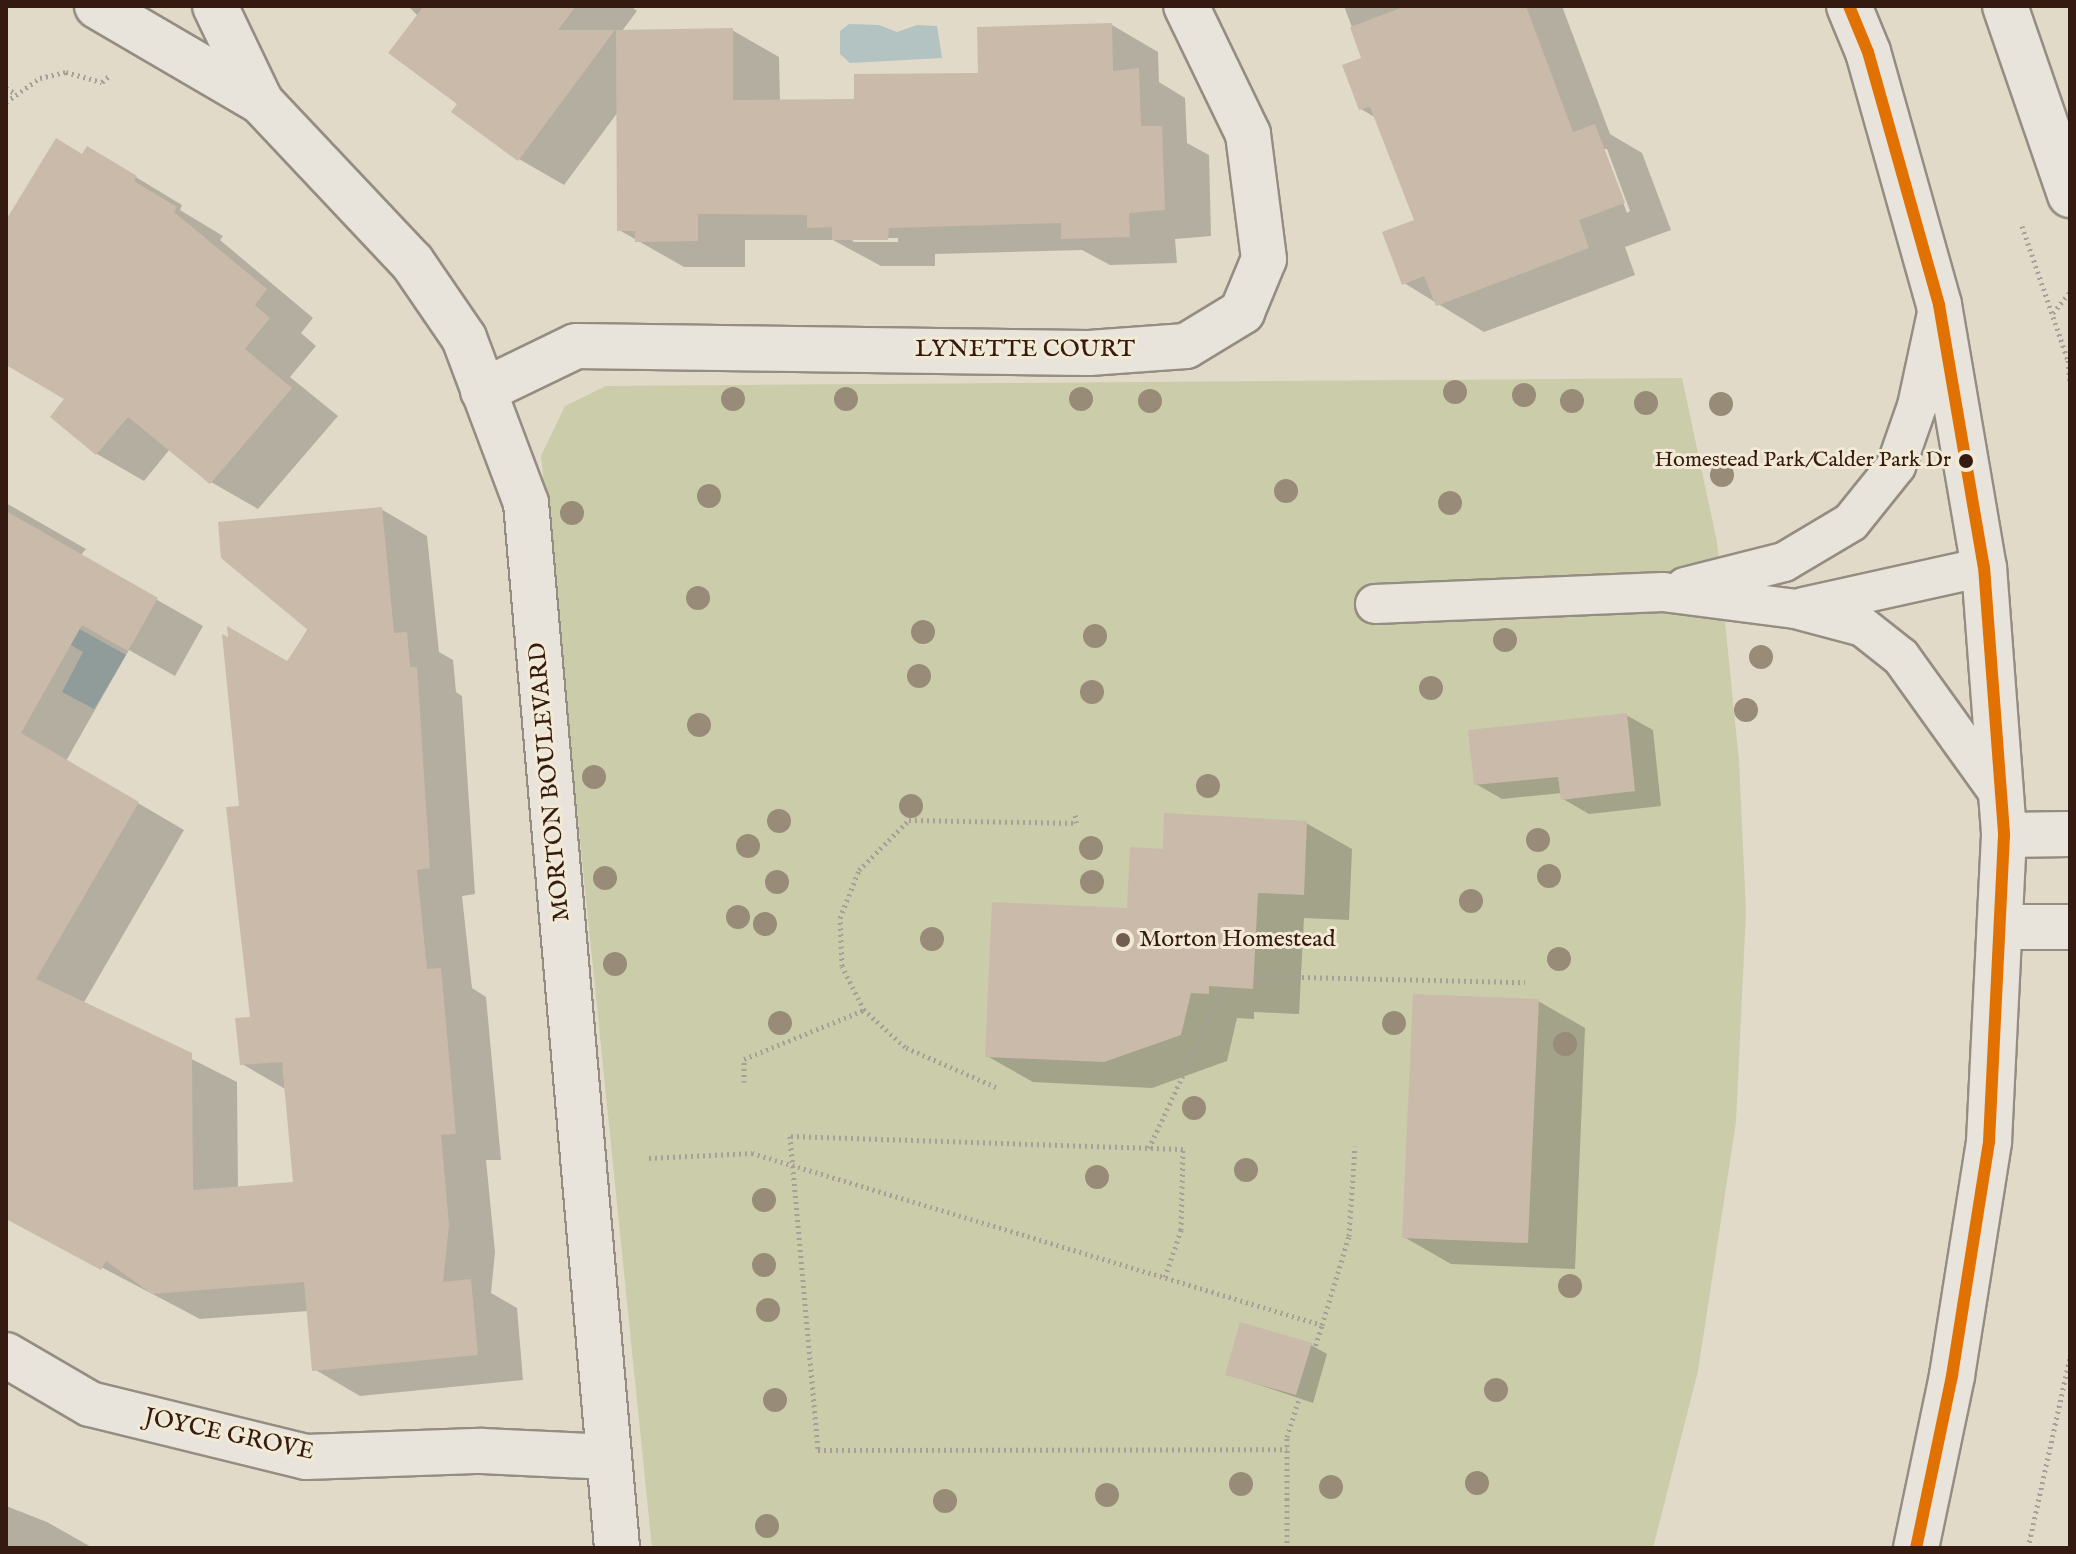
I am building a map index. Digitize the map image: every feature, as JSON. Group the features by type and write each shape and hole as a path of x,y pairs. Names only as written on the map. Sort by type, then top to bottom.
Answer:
{"street":[{"name":"MORTON BOULEVARD","path":"97,6 261,102 412,262 464,338 526,503 617,1548"},
{"name":"MORTON BOULEVARD","path":"215,6 261,102"},
{"name":"LYNETTE COURT","path":"483,391 576,346 1089,353 1186,346 1242,312 1264,259 1248,134 1186,6"},
{"path":"1849,6 1868,52 1939,305 1984,567 2003,816 2001,927 1989,1142 1952,1376 1916,1548"},
{"path":"2005,6 2070,195"},
{"path":"2003,816 2070,834"},
{"path":"2001,927 2070,927"},
{"name":"JOYCE GROVE","path":"6,1355 90,1404 306,1457 482,1451 609,1457"}],"lane":[{"path":"1663,592 1784,562 1851,522 1896,466 1917,406 1939,305"},
{"path":"1795,609 1984,567"},
{"path":"1375,604 1663,592 1795,609 1863,627 1901,657 2003,816"}],"path":[{"path":"6,88 13,92 6,102"},
{"path":"2052,313 2070,292"},
{"path":"996,1087 905,1047 864,1010 842,966 840,918 859,870 909,820 1076,823 1075,812"},
{"path":"1254,976 1525,982"},
{"path":"1149,1148 1224,987"},
{"path":"744,1082 744,1059 864,1010"},
{"path":"1165,1277 1181,1230 1183,1149 790,1136 788,1164 818,1450 1287,1449"},
{"path":"1287,1548 1287,1449 1349,1236 1355,1146"},
{"path":"649,1158 752,1153 1322,1325"},
{"path":"2028,1548 2070,1357"}],"green space":[{"path":"1682,378 1717,542 1739,761 1746,912 1736,1122 1698,1371 1653,1548 652,1548 541,456 565,406 606,386"}],"shaded area":[{"path":"849,24 879,25 897,32 917,25 937,26 942,58 850,63 840,54 840,31"},
{"path":"51,613 126,655 94,709 62,692 83,652 42,628"}],"building":[{"path":"424,6 576,6 558,30 615,30 518,161 451,112 457,104 388,53"},
{"path":"1406,6 1526,6 1573,132 1595,124 1625,203 1579,220 1589,248 1436,306 1424,276 1402,285 1382,232 1414,220 1370,107 1359,110 1342,65 1361,58 1350,27"},
{"path":"1112,23 1113,71 1139,68 1141,126 1162,126 1165,210 1129,213 1130,237 1061,239 1061,223 889,228 888,240 832,240 832,227 807,228 807,215 698,214 698,241 635,242 635,231 617,231 616,30 733,28 733,100 854,99 854,74 978,73 977,27"},
{"path":"56,138 82,154 87,146 137,176 134,181 177,207 174,212 267,289 255,305 270,318 245,349 292,388 210,484 128,417 96,455 50,417 64,399 6,365 6,220"},
{"path":"382,507 394,633 407,632 410,667 417,667 430,868 417,870 427,969 441,968 456,1134 441,1135 449,1225 443,1282 471,1279 478,1355 312,1371 304,1282 152,1294 106,1261 101,1270 6,1219 6,511 158,598 128,651 82,625 21,733 139,802 36,979 192,1053 193,1190 293,1182 282,1062 240,1065 235,1018 250,1017 226,807 239,806 222,634 228,637 227,626 287,661 308,630 221,558 218,522"},
{"path":"1627,713 1635,791 1561,800 1558,777 1474,785 1468,730"},
{"name":"Morton Homestead","path":"1164,813 1307,821 1304,895 1258,893 1253,989 1209,986 1209,994 1191,993 1181,1035 1104,1062 985,1057 992,902 1127,908 1130,847 1163,849"},
{"path":"1413,994 1539,999 1528,1243 1402,1238"},
{"path":"1240,1322 1312,1343 1296,1395 1225,1375"}],"transit line":[{"path":"1849,6 1868,52 1939,305 1984,567 2004,835 1989,1142 1952,1376 1916,1548"}],"place":[{"name":"Homestead Park/Calder Park Dr","path":"1966,461"},
{"name":"Morton Homestead","path":"1123,940"}]}
